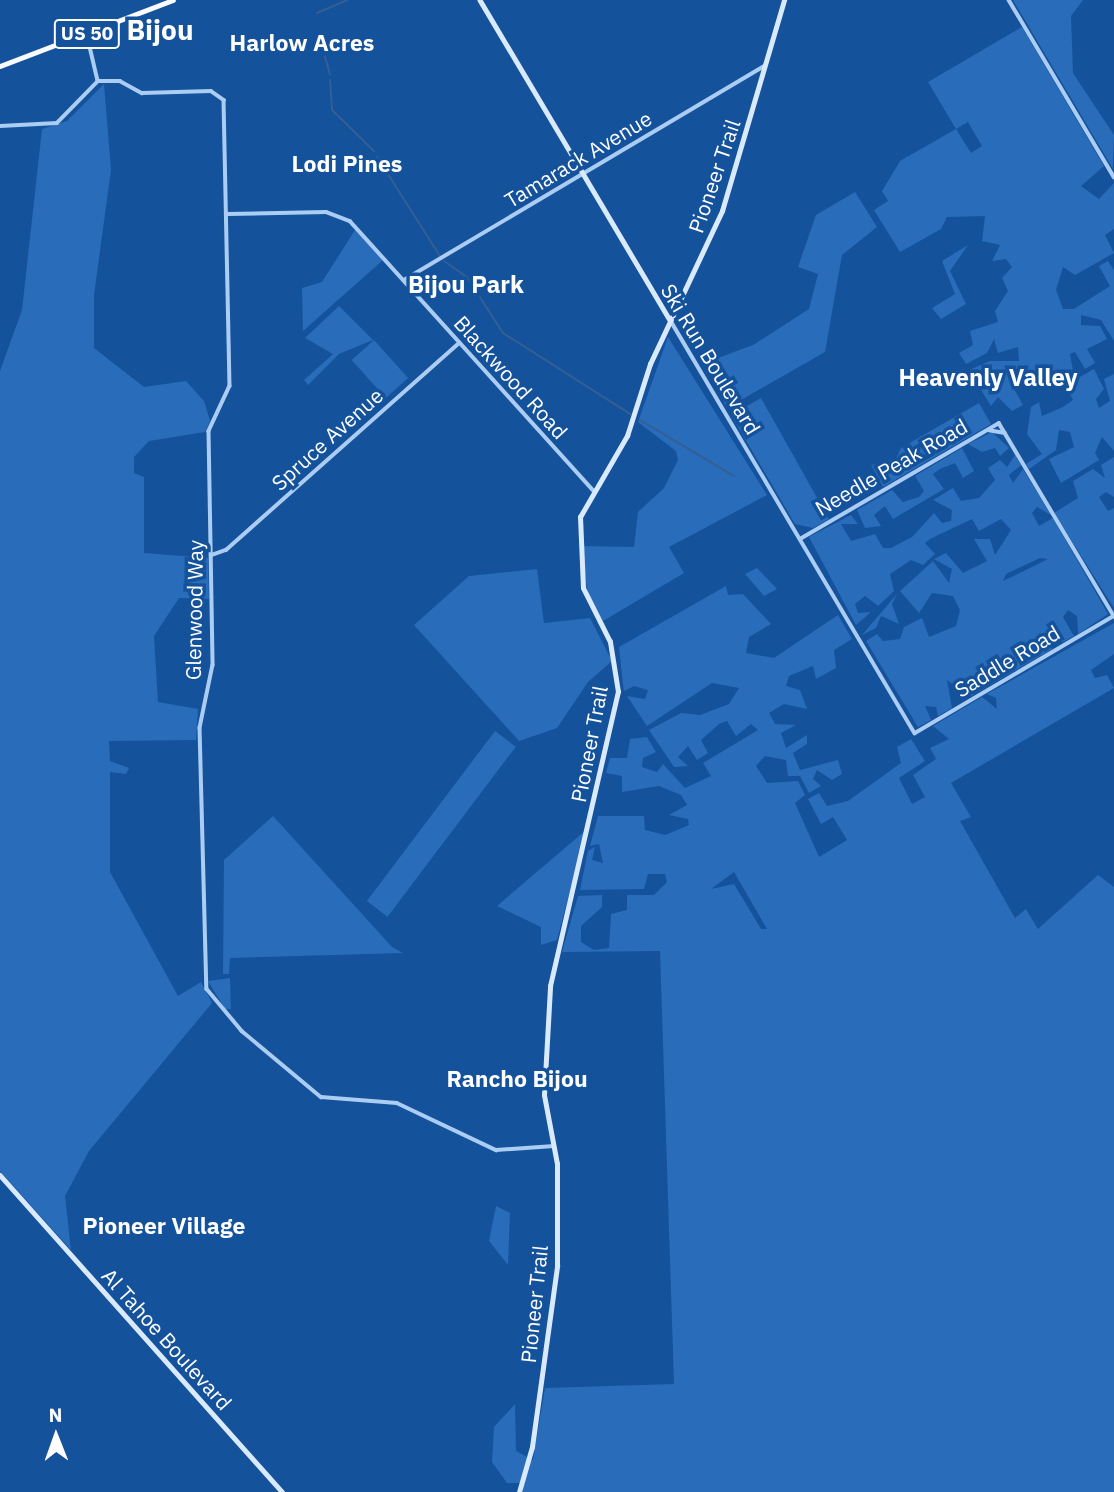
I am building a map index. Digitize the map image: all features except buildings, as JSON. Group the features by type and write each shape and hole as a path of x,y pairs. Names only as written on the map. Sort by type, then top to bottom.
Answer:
{"highway":[{"name":"US 50","path":"0,66 173,0"}],"main road":[{"name":"Ski Run Boulevard","path":"480,0 671,321"},
{"name":"Pioneer Trail","path":"519,1492 531,1457 556,1274 554,1146 544,1095 551,986 618,699 612,648 587,602 579,564 580,517 593,490 627,436 671,321 724,205 784,0"},
{"name":"Al Tahoe Boulevard","path":"0,1175 282,1492"}],"street":[{"path":"1009,0 1114,177"},
{"path":"0,126 57,122 98,81 87,34"},
{"name":"Tamarack Avenue","path":"404,280 766,65"},
{"name":"Glenwood Way","path":"98,81 129,87 222,96 230,386 209,431 213,665 200,728 204,981 212,998 321,1097 397,1103 496,1150 554,1146"},
{"name":"Blackwood Road","path":"227,214 341,215 404,280 593,490"},
{"name":"Ski Run Boulevard","path":"671,321 915,733"},
{"name":"Spruce Avenue","path":"212,555 226,551 460,342"},
{"name":"Needle Peak Road","path":"800,539 986,430 999,424 1005,433"},
{"path":"986,430 1005,433 1114,616"},
{"name":"Saddle Road","path":"915,733 1114,616"}],"shaded area":[{"path":"1013,0 1083,0 1071,16 1073,73 1114,135 1113,169"},
{"path":"1022,27 1104,166 1081,186 1099,199 1114,183 1114,229 1105,235 1114,253 1075,275 1063,267 1056,290 1063,309 1074,309 1110,286 1099,266 1108,261 1114,270 1114,341 1101,320 1081,315 1081,325 1100,326 1107,339 1087,349 1095,363 1085,369 1075,352 1070,354 1074,376 1057,385 1049,372 1024,376 1014,389 1023,405 1012,411 998,397 991,406 969,370 990,361 1019,361 1018,347 998,353 994,339 987,353 966,364 959,353 973,345 970,331 998,322 995,311 1008,291 1002,278 1012,267 1006,259 992,261 1000,245 982,241 985,216 947,217 941,229 900,252 874,210 888,201 882,191 900,161 956,129 928,82","holes":["968,122 982,146 971,153 956,129"]},
{"path":"104,84 111,170 94,295 94,348 144,387 186,381 204,401 210,421 205,432 149,441 134,457 134,473 144,477 144,553 208,558 209,599 179,598 154,636 158,702 198,709 196,740 109,741 110,761 129,768 126,774 110,772 110,872 178,996 201,982 212,1003 89,1151 65,1196 71,1250 0,1171 0,371 22,310 42,129 67,121"},
{"path":"855,192 877,227 842,255 825,352 727,408 704,363 753,345 809,309 818,274 798,267 816,215"},
{"path":"355,230 383,260 303,331 302,288 322,282"},
{"path":"968,245 950,271 966,304 941,319 932,308 955,294 942,261"},
{"path":"339,306 373,340 339,354 308,385 304,380 333,354 305,338"},
{"path":"668,337 767,495 669,547 684,573 603,621 588,596 581,546 634,547 638,512 664,488 678,460 676,451 638,422"},
{"path":"374,340 408,378 386,398 352,360"},
{"path":"1094,369 1104,389 1096,399 1099,408 1110,401 1104,379 1114,374 1114,451 1102,437 1095,453 1099,460 1061,483 1049,459 1074,447 1070,432 1059,430 1056,450 1029,469 1026,464 1042,454 1027,434 1031,407 1039,402 1042,416 1063,407 1073,400 1066,385"},
{"path":"761,398 829,519 813,528 795,524 731,415"},
{"path":"979,403 991,424 883,487 871,465 896,459 901,448"},
{"path":"992,432 1009,448 1000,456 995,448 982,452 968,444"},
{"path":"962,448 974,471 963,478 955,463 940,469 933,474 944,489 893,519 885,506 874,515 881,526 865,528 857,510 892,490 903,502 919,497 924,491 915,476"},
{"path":"1015,455 1021,465 1009,475 1013,483 1023,469 1051,515 1037,507 1032,513 1039,526 1053,518 1108,614 1078,634 1077,616 1068,610 1063,617 1074,636 1063,642 1051,632 1046,638 1052,649 969,697 947,680 952,708 938,716 936,707 925,706 931,720 918,727 866,641 877,634 883,641 900,639 904,627 922,618 929,637 956,626 960,610 953,596 932,593 919,613 900,591 933,561 949,583 952,569 934,559 946,553 963,573 987,561 974,539 990,539 995,555 1011,530 1001,519 979,531 972,519 930,539 925,543 935,554 923,565 911,560 890,574 894,591 878,606 865,596 855,604 858,613 871,612 856,625 809,537 851,515 858,524 841,524 851,541 875,534 883,548 891,548 912,537 934,513 942,523 951,521 952,510 933,500 953,488 961,501 979,498 995,480 988,468 1000,460 1007,467","holes":["1040,558 1048,559 1003,581 1006,574"]},
{"path":"1114,457 1114,497 1106,492 1099,497 1108,511 1114,508 1114,608 1054,513 1078,498 1073,481 1093,469 1105,478 1101,465"},
{"path":"757,568 777,589 764,596 745,574"},
{"path":"537,569 544,623 590,618 612,661 588,682 557,728 519,741 414,625 469,576"},
{"path":"726,586 728,595 743,594 771,624 749,637 746,653 774,658 838,615 852,639 834,650 836,668 816,679 813,666 789,676 786,686 800,690 807,709 784,704 769,713 775,724 796,725 781,733 786,748 807,735 807,744 793,753 800,770 838,760 842,774 832,780 817,770 813,779 821,786 809,793 800,776 788,776 786,760 765,756 756,766 767,783 798,781 805,795 795,803 819,857 847,840 833,817 821,824 808,799 819,793 827,806 848,801 901,763 897,747 911,739 925,761 899,778 912,804 925,797 913,775 936,759 930,748 949,739 933,726 982,697 997,709 996,698 987,694 1114,623 1114,654 1091,670 1095,678 1107,675 1114,688 951,783 971,817 960,821 1015,918 1026,909 1038,929 1098,875 1114,887 1114,1492 523,1492 522,1483 507,1483 492,1462 494,1427 515,1404 516,1451 533,1460 545,1388 674,1384 660,951 562,952 578,896 602,895 602,907 581,926 581,942 594,950 609,948 611,914 627,910 627,895 654,895 667,882 665,874 648,874 644,889 580,890 588,851 595,847 592,860 603,863 599,844 590,846 598,816 644,816 645,830 665,835 689,825 688,819 669,815 687,805 681,795 659,786 622,792 622,776 606,773 610,758 627,758 630,739 647,737 656,752 643,758 642,767 657,772 663,764 685,788 711,776 703,763 758,730 751,724 736,736 727,721 719,724 701,740 708,753 697,760 688,746 678,757 688,766 674,767 649,730 681,713 700,715 729,704 739,688 712,683 647,726 627,696 645,699 648,690 634,686 624,691 619,647","holes":["734,872 767,929 761,929 734,884 711,889"]},
{"path":"897,594 892,604 899,624 881,616 876,628 862,635"},
{"path":"495,731 516,747 388,917 367,901"},
{"path":"273,816 392,947 403,953 230,958 229,974 223,974 224,860"},
{"path":"586,830 557,940 541,945 541,927 497,906"},
{"path":"230,978 231,1009 225,1009 208,981"},
{"path":"496,1206 510,1213 508,1265 489,1241"}],"waterway":[{"path":"317,13 347,0"},
{"path":"325,57 330,74"},
{"path":"330,80 332,110 374,151"},
{"path":"377,157 440,256"},
{"path":"444,261 467,277 503,333 630,414"},
{"path":"640,420 734,476"}],"district":[{"name":"Bijou","path":"160,30"},
{"name":"Harlow Acres","path":"302,42"},
{"name":"Lodi Pines","path":"347,163"},
{"name":"Bijou Park","path":"466,285"},
{"name":"Heavenly Valley","path":"988,378"},
{"name":"Rancho Bijou","path":"517,1078"},
{"name":"Pioneer Village","path":"164,1225"}]}
